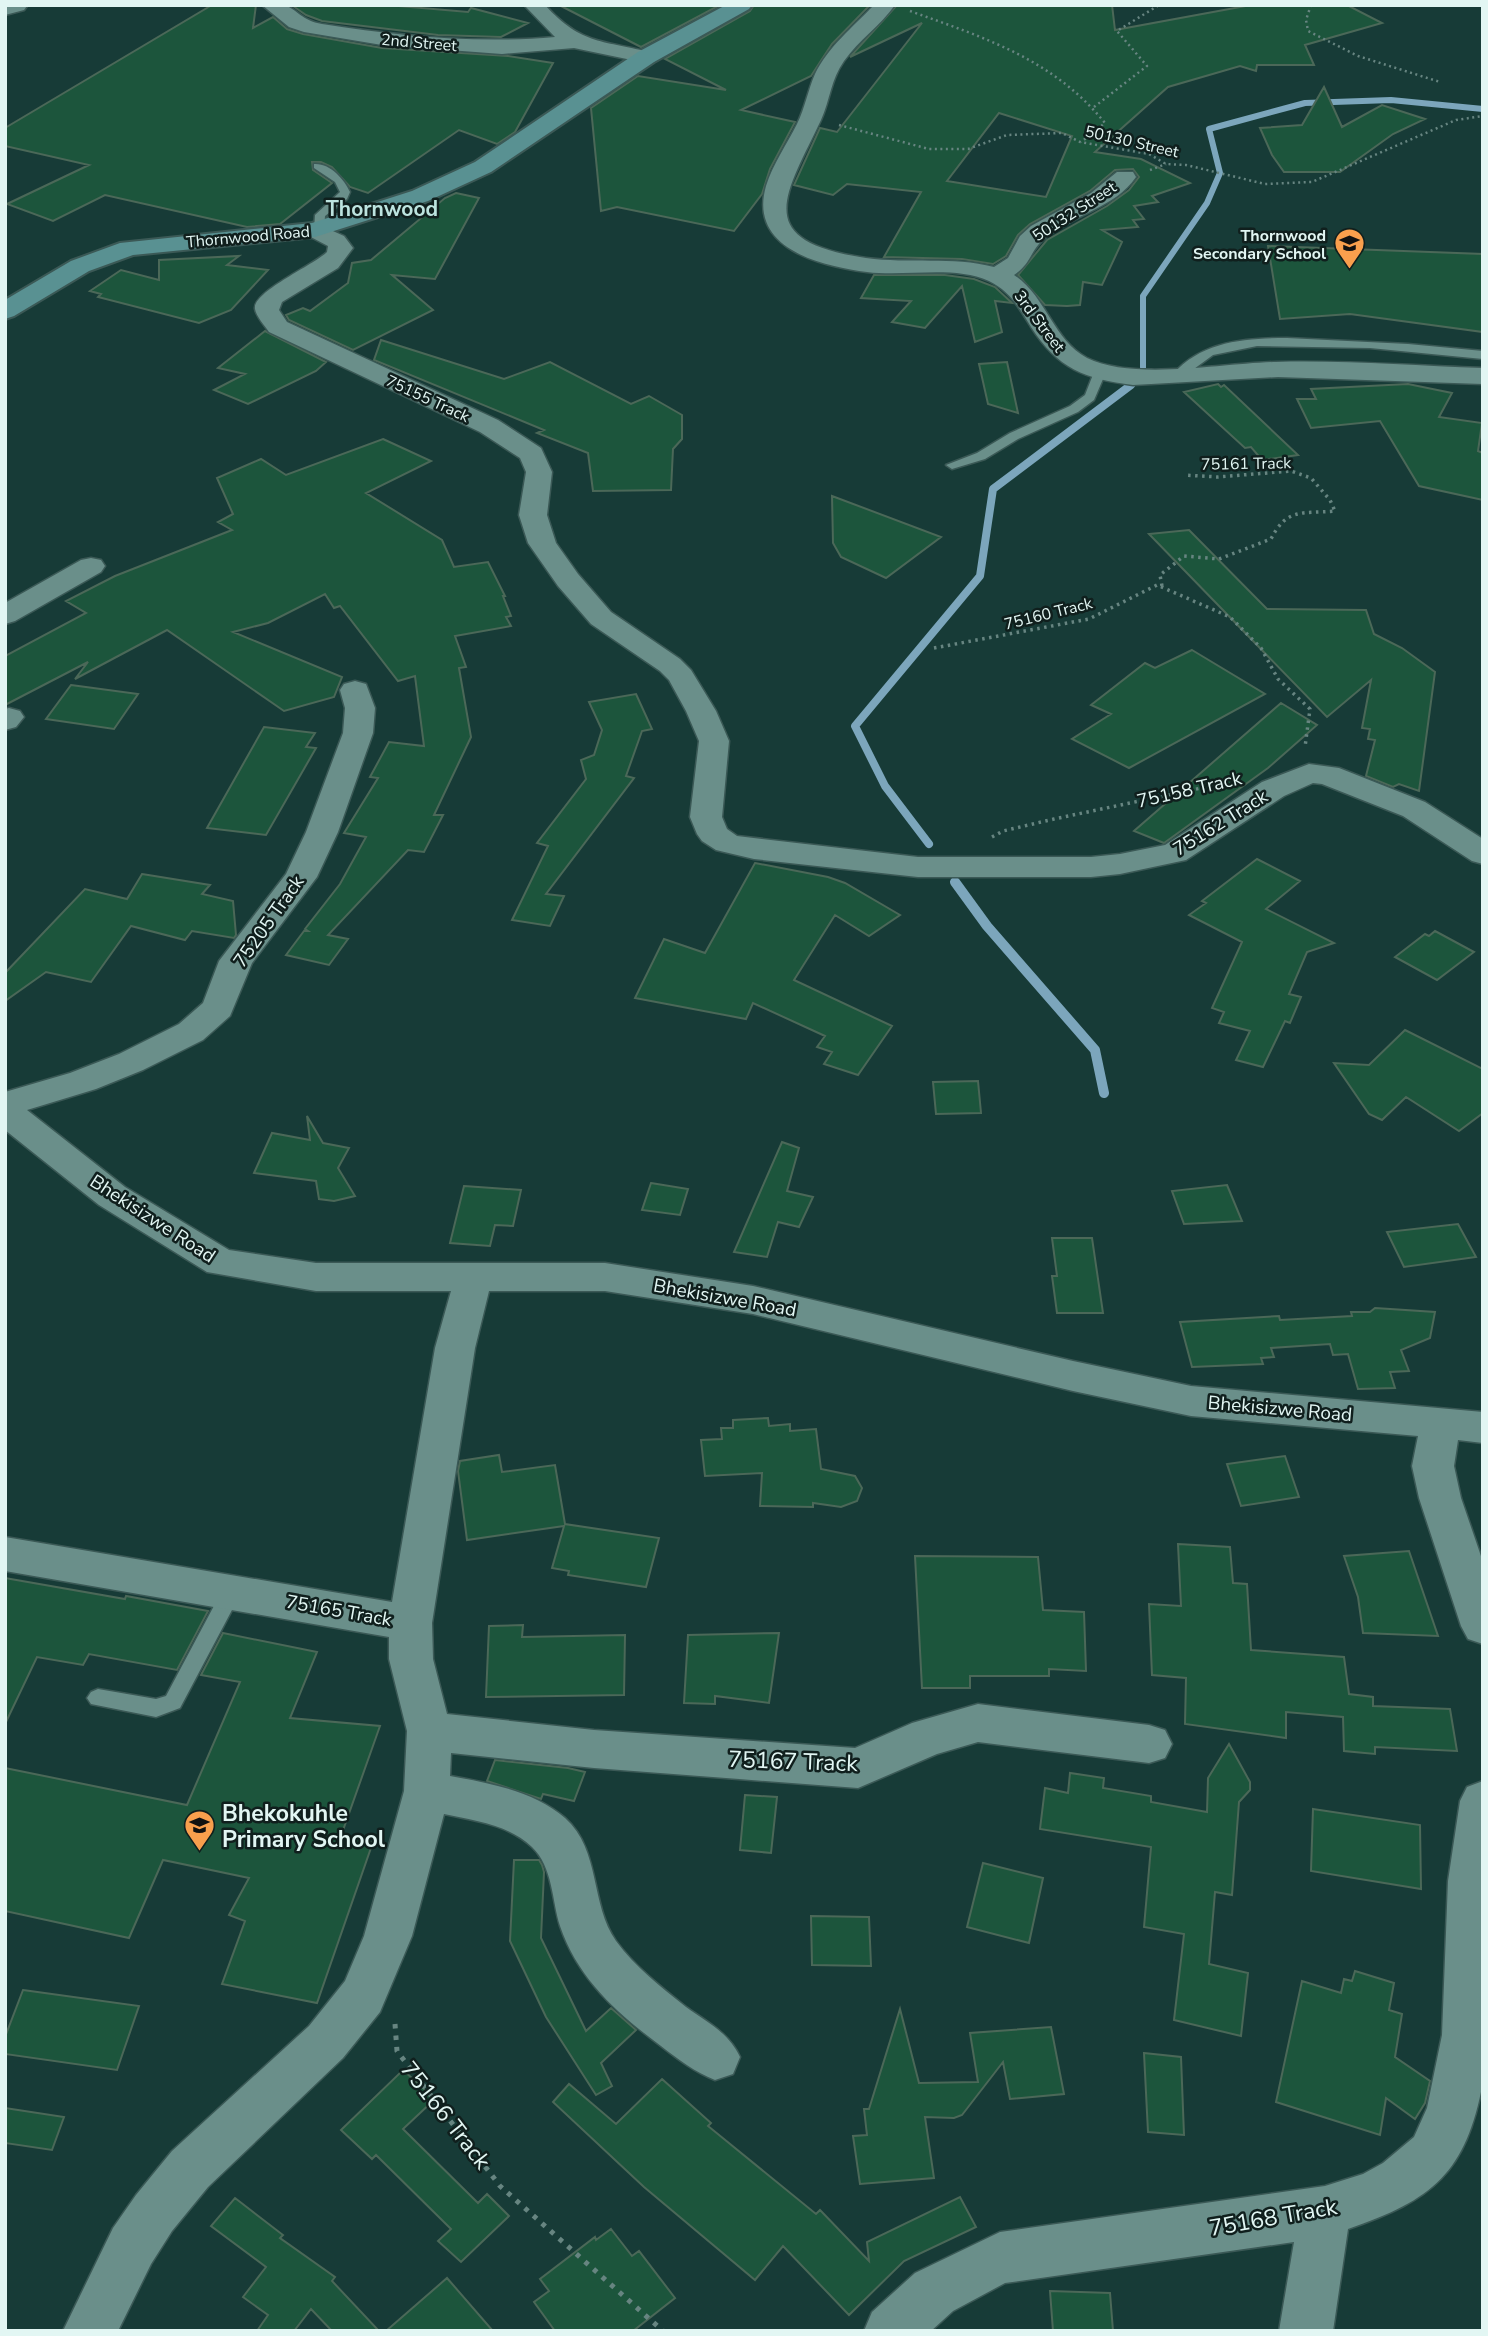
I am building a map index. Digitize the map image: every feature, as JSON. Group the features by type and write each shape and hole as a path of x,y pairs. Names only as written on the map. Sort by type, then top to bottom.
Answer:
{"street":[{"name":"2nd Street","path":"271,5 296,23 311,28 382,40 502,48 573,42"},
{"path":"534,5 557,32 573,42 646,57"},
{"name":"Thornwood Road","path":"5,311 80,266 129,248 317,230 420,196 482,167 646,57 742,5"},
{"name":"3rd Street","path":"895,7 849,42 828,70 812,117 782,173 773,205 778,224 787,237 813,250 849,262 886,267 959,267 997,276 1021,292 1061,350 1072,360 1100,372 1133,377 1278,369 1483,376"},
{"name":"50132 Street","path":"997,276 1018,262 1028,241 1040,231 1099,198 1125,177"},
{"name":"75155 Track","path":"317,230 336,241 341,248 338,256 273,297 267,304 267,310 278,327 489,426 532,454 539,472 533,515 538,534 568,580 601,618 670,665 681,677 701,710 714,741 706,817 713,834 727,843 754,849 918,867 1044,865"},
{"path":"5,615 91,566"},
{"name":"75205 Track","path":"5,1104 83,1081 131,1062 191,1032 218,1008 236,961 301,877 322,832 359,733 360,708 355,690"},
{"path":"1306,767 1414,809 1483,854"},
{"name":"75162 Track","path":"1044,865 1091,867 1175,853 1306,767"},
{"name":"Bhekisizwe Road","path":"5,1111 112,1196 220,1262 316,1278 605,1277 753,1300 1073,1376 1191,1401 1441,1422 1483,1428"},
{"name":"75165 Track","path":"5,1554 410,1623 455,1348 473,1279"},
{"path":"1441,1422 1433,1466 1440,1498 1483,1626"},
{"path":"89,2331 132,2246 154,2213 190,2169 326,2042 363,1996 388,1936 427,1791 429,1731 411,1659 410,1623"},
{"name":"75167 Track","path":"429,1731 594,1749 858,1768 928,1737 978,1723 1149,1744"},
{"path":"427,1791 497,1805 539,1822 550,1831 568,1858 585,1931 600,1957 641,2001 715,2057"},
{"name":"75168 Track","path":"891,2331 934,2292 1000,2258 1325,2212 1375,2195 1392,2186 1432,2154 1452,2111 1475,2042 1472,1881 1483,1801"},
{"path":"1306,2331 1325,2212"}],"lane":[{"path":"317,230 320,215 343,197 345,192 339,180 318,166"},
{"path":"1179,374 1200,356 1216,349 1243,344 1294,341 1419,346 1483,355"},
{"path":"952,465 981,456 1014,436 1074,409 1090,397 1100,372"},
{"path":"98,1698 156,1708 173,1702 231,1593"}],"path":[{"path":"1094,107 1147,66 1117,30 1159,5"},
{"path":"1311,5 1306,20 1308,31 1357,56 1440,82"},
{"path":"895,7 1018,52 1084,95 1105,123 1080,142"},
{"name":"50130 Street","path":"812,117 929,149 968,149 1007,135 1062,133 1080,142 1149,154 1166,164 1186,165 1265,184 1312,182 1456,120 1483,116"},
{"name":"75161 Track","path":"1162,587 1160,575 1184,556 1219,559 1271,539 1279,523 1289,516 1335,511 1330,500 1311,478 1291,471 1217,477 1184,475"},
{"name":"75160 Track","path":"934,648 1003,638 1089,619 1157,585 1162,587"},
{"path":"1162,587 1230,617 1261,648 1278,679 1310,709 1306,767"},
{"name":"75158 Track","path":"965,865 992,837 1003,831 1230,782"},
{"name":"75166 Track","path":"394,2013 397,2051 500,2186 663,2331"}],"building":[{"path":"212,5 256,5 253,28 273,17 287,29 303,34 382,48 508,56 553,63 515,132 497,144 459,130 368,193 350,187 332,167 321,162 312,162 313,170 332,183 280,224 247,227 105,195 53,221 7,204 89,165 5,146 5,128"},
{"path":"387,5 468,12 471,8 528,23 501,37 438,35 322,21 306,15 293,6"},
{"path":"559,5 720,5 641,47"},
{"path":"754,5 870,5 832,44 811,76 741,110 795,122 770,169 762,194 734,231 617,207 601,211 591,108 638,76 726,90 665,59 750,11"},
{"path":"897,5 1112,5 1115,30 1251,5 1347,5 1382,23 1305,45 1314,65 1257,65 1256,71 1240,66 1168,87 1095,152 1141,159 1190,183 1152,196 1158,202 1134,206 1144,219 1133,220 1138,227 1102,230 1122,242 1102,285 1083,282 1080,305 1067,306 1045,305 1018,275 1047,240 1107,206 1129,190 1139,177 1133,169 1115,170 1090,191 1030,224 1018,235 1006,256 993,264 962,259 884,257 921,192 847,184 833,195 794,185 820,128 837,132 922,23 850,57","holes":["999,113 1072,136 1046,197 947,181"]},
{"path":"1324,87 1342,127 1382,105 1425,119 1393,134 1340,172 1284,172 1272,155 1260,128 1302,125"},
{"path":"456,193 479,198 435,279 392,275 433,310 353,350 289,320 286,315 303,308 310,311 348,283 352,263 371,260 445,198"},
{"path":"1268,246 1483,254 1483,332 1350,314 1280,319"},
{"path":"239,256 227,265 268,270 231,310 199,323 98,297 101,294 90,291 121,270 159,280 159,260"},
{"path":"874,275 945,275 974,279 995,287 1012,303 995,301 1002,332 975,342 962,286 925,328 892,322 911,301 861,298"},
{"path":"265,331 326,362 316,371 248,404 214,390 245,374 218,368"},
{"path":"381,340 504,379 550,362 631,404 649,396 682,415 682,439 673,449 671,490 593,491 588,453 537,433 544,430 374,360"},
{"path":"1007,362 1018,413 988,404 979,364"},
{"path":"1218,384 1221,387 1224,385 1298,455 1262,460 1251,447 1245,448 1184,392"},
{"path":"1408,384 1452,393 1439,417 1482,423 1478,451 1483,453 1483,500 1419,486 1380,421 1311,428 1297,399 1316,399 1311,389"},
{"path":"383,439 431,461 366,493 442,540 454,567 488,562 505,596 511,616 506,617 511,626 455,636 466,667 459,668 471,737 434,815 443,815 424,852 408,850 328,935 348,939 329,965 286,955 304,931 308,931 305,929 340,884 366,837 344,833 378,778 370,777 389,742 424,746 415,676 398,681 340,606 334,608 325,594 268,623 233,632 342,677 334,697 284,711 167,630 75,679 88,662 5,705 5,656 86,613 66,601 115,576 232,530 218,522 233,514 217,478 261,459 286,475"},
{"path":"832,496 941,537 886,578 841,557 833,543"},
{"path":"1189,530 1267,609 1366,610 1374,634 1402,648 1435,672 1419,791 1399,784 1393,787 1366,776 1375,740 1368,739 1370,729 1362,728 1371,680 1327,717 1149,534"},
{"path":"1192,650 1265,694 1129,768 1072,739 1111,714 1091,705 1145,663 1155,668"},
{"path":"71,685 138,694 114,729 46,719"},
{"path":"636,694 652,729 642,731 626,776 634,778 546,894 564,896 550,926 512,920 548,846 537,843 586,779 581,760 594,755 602,730 589,702"},
{"path":"1281,703 1317,725 1268,768 1164,843 1134,831"},
{"path":"264,727 315,733 306,747 316,748 266,835 207,828"},
{"path":"1257,859 1300,881 1266,909 1334,943 1307,952 1289,994 1301,997 1290,1023 1285,1021 1263,1067 1236,1060 1250,1031 1219,1023 1224,1012 1212,1008 1242,942 1189,915 1206,903 1202,901"},
{"path":"755,863 828,877 845,883 900,915 869,936 835,915 794,980 892,1026 858,1075 824,1064 832,1052 817,1047 825,1036 753,1003 746,1019 635,998 664,939 705,953"},
{"path":"142,874 210,885 202,894 233,901 234,938 192,931 185,940 131,926 91,982 46,972 5,1001 5,973 85,889 127,899"},
{"path":"1435,931 1474,952 1437,980 1395,957 1425,934 1429,936"},
{"path":"1405,1030 1483,1069 1483,1113 1459,1131 1406,1097 1382,1120 1369,1114 1334,1063 1369,1065"},
{"path":"978,1081 981,1113 936,1114 933,1082"},
{"path":"307,1116 323,1143 349,1148 338,1168 355,1196 334,1201 319,1199 316,1181 254,1173 272,1133 310,1140"},
{"path":"782,1142 799,1148 787,1191 813,1197 799,1227 778,1222 767,1257 734,1252"},
{"path":"651,1183 688,1189 680,1215 642,1210"},
{"path":"1227,1185 1242,1221 1184,1224 1172,1191"},
{"path":"464,1186 521,1190 513,1226 495,1225 490,1246 450,1243"},
{"path":"1458,1224 1476,1257 1404,1267 1387,1232"},
{"path":"1052,1238 1092,1238 1103,1313 1057,1313 1052,1276 1057,1276"},
{"path":"1375,1308 1435,1312 1430,1338 1401,1350 1409,1371 1390,1372 1395,1388 1358,1389 1348,1354 1333,1355 1330,1344 1271,1348 1274,1357 1261,1358 1263,1364 1192,1367 1180,1322 1279,1316 1280,1320 1352,1316 1351,1312 1370,1312"},
{"path":"768,1418 769,1426 790,1424 790,1431 816,1429 821,1469 855,1476 862,1488 857,1501 841,1507 813,1503 813,1507 760,1506 762,1473 705,1476 701,1440 722,1439 721,1428 733,1428 733,1420"},
{"path":"499,1455 502,1472 555,1465 565,1524 659,1538 646,1587 568,1575 569,1571 552,1568 564,1526 467,1540 458,1471 460,1461"},
{"path":"1285,1456 1299,1497 1241,1506 1227,1464"},
{"path":"1178,1544 1230,1547 1233,1583 1247,1584 1251,1650 1344,1657 1349,1694 1373,1697 1373,1706 1450,1709 1457,1751 1375,1747 1375,1754 1344,1751 1343,1717 1286,1712 1286,1738 1185,1724 1186,1678 1152,1675 1149,1604 1181,1606"},
{"path":"1409,1551 1438,1636 1363,1633 1358,1597 1344,1556"},
{"path":"915,1556 1038,1557 1043,1610 1084,1612 1086,1671 1049,1669 1049,1676 970,1676 970,1688 922,1688"},
{"path":"5,1578 208,1611 177,1670 89,1654 83,1665 37,1657 5,1724"},
{"path":"523,1625 522,1637 625,1635 624,1695 486,1697 489,1626"},
{"path":"223,1633 317,1652 290,1718 380,1726 341,1836 373,1842 317,2003 222,1984 245,1921 229,1915 249,1878 163,1860 129,1938 5,1911 5,1768 187,1805 240,1682 201,1675"},
{"path":"779,1633 769,1703 715,1696 715,1704 684,1703 688,1635"},
{"path":"1229,1744 1250,1782 1250,1790 1239,1802 1232,1895 1215,1892 1209,1964 1248,1973 1241,2036 1174,2020 1184,1934 1144,1927 1151,1847 1040,1829 1045,1788 1068,1793 1070,1773 1104,1778 1103,1788 1151,1796 1151,1802 1207,1812 1208,1778"},
{"path":"495,1760 585,1772 574,1801 543,1794 541,1799 487,1781"},
{"path":"745,1795 777,1797 771,1853 740,1850"},
{"path":"1313,1809 1420,1825 1421,1889 1311,1871"},
{"path":"514,1860 539,1860 542,1865 541,1938 586,2031 611,2008 636,2030 601,2063 612,2086 596,2095 546,2017 510,1941"},
{"path":"983,1863 1043,1878 1029,1943 967,1927"},
{"path":"811,1916 869,1917 871,1966 812,1965"},
{"path":"1355,1971 1394,1983 1389,2010 1402,2014 1395,2057 1430,2081 1425,2103 1415,2119 1386,2098 1380,2135 1276,2102 1302,1981 1341,1993 1344,1979 1352,1981"},
{"path":"23,1990 139,2006 117,2070 5,2054 5,2037"},
{"path":"900,2009 919,2083 978,2082 970,2033 1051,2027 1064,2094 1010,2099 1003,2062 962,2115 954,2118 925,2117 934,2178 860,2184 853,2136 867,2135 864,2109 869,2109"},
{"path":"1144,2053 1181,2057 1184,2135 1148,2132"},
{"path":"403,2070 435,2099 403,2129 478,2203 487,2194 509,2216 461,2262 438,2241 451,2229 376,2155 372,2159 341,2130"},
{"path":"662,2079 711,2123 708,2126 816,2214 820,2210 869,2261 867,2242 960,2197 976,2227 904,2261 849,2315 783,2246 755,2280 644,2187 553,2102 569,2084 616,2124"},
{"path":"5,2108 64,2117 52,2150 5,2143"},
{"path":"235,2198 283,2235 280,2238 335,2277 332,2281 379,2331 332,2331 311,2309 294,2331 257,2331 268,2315 243,2297 266,2267 211,2226"},
{"path":"611,2229 632,2256 639,2251 675,2298 633,2331 555,2331 534,2302 549,2291 540,2279 595,2237 596,2240"},
{"path":"447,2278 493,2331 386,2331"},
{"path":"1050,2291 1110,2293 1113,2331 1053,2331"}],"waterway":[{"path":"1143,370 1143,296 1207,203 1220,173 1209,129 1305,103 1391,100 1483,109"},
{"path":"1129,387 1136,381"},
{"path":"929,844 885,786 855,726 980,576 993,489 1131,385"},
{"path":"955,882 987,926 1095,1050 1104,1093"}],"place":[{"name":"Thornwood Secondary School","path":"1349,271"},
{"name":"Bhekokuhle Primary School","path":"199,1853"}],"district":[{"name":"Thornwood","path":"382,209"}]}
